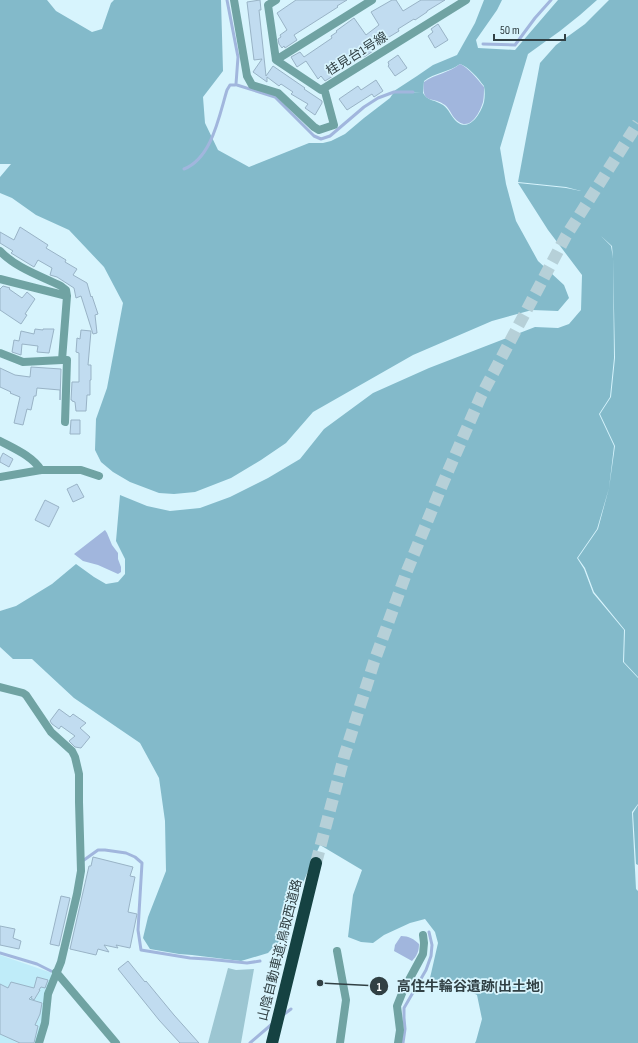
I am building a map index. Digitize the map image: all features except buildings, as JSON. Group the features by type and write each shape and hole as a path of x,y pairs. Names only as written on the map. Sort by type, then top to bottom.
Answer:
{"highway":[{"name":"山陰自動車道;鳥取西道路","path":"272,1043 293,967 318,863"},
{"name":"山陰自動車道;鳥取西道路","path":"278,1043 293,967"}],"street":[{"path":"234,0 247,76 252,85 278,93 319,130 334,125 324,88"},
{"path":"276,0 268,5 276,60 362,3 372,0"},
{"name":"桂見台1号線","path":"276,60 321,90 466,0"},
{"path":"0,251 15,264 62,286 66,290 67,296 62,360"},
{"path":"0,279 67,296"},
{"path":"0,353 23,362 67,360 65,422"},
{"path":"0,441 31,459 41,470"},
{"path":"0,477 41,470 81,470 99,476"},
{"path":"0,687 26,695 51,732 72,751 76,757 79,774 78,802 81,871 61,962 48,994 45,1023 39,1043"},
{"path":"398,1043 400,1030 397,1006 403,991 423,954 423,935"},
{"path":"337,951 346,1000 340,1043"},
{"path":"56,972 116,1043"}],"shaded area":[{"path":"0,0 47,0 56,11 92,32 102,29 111,3 114,0 221,0 223,71 203,97 205,123 218,150 249,167 309,143 323,143 331,141 345,134 390,98 394,92 421,93 394,91 433,65 457,55 475,23 484,0 502,0 497,10 476,40 478,48 515,50 558,0 597,0 560,31 528,54 500,148 506,184 516,221 538,261 564,285 569,298 558,311 532,310 492,321 413,355 313,412 286,443 261,460 231,478 195,492 174,494 159,493 130,482 113,472 101,462 95,450 96,419 107,388 123,303 104,267 69,230 36,215 12,198 0,193 0,177 11,164 0,164","holes":["460,64 470,70 484,86 485,92 484,102 478,116 466,125 457,122 445,107 440,103 427,98 423,93 424,81 428,78"]},
{"path":"609,0 638,0 638,677 624,662 625,630 594,592 585,568 578,558 598,529 609,488 597,529 577,558 584,569 593,593 624,630 623,662 638,678 638,804 632,812 636,889 638,891 638,1043 475,1043 482,1019 477,995 455,985 430,982 438,943 435,932 425,919 410,923 384,935 373,943 361,942 348,937 353,895 362,870 320,845 294,904 288,932 268,953 241,961 150,949 143,938 148,917 166,871 165,821 159,778 140,743 74,698 32,659 13,659 0,647 0,611 16,606 52,584 76,564 106,584 118,582 125,574 125,559 116,541 120,495 147,506 170,511 200,508 230,497 268,478 300,459 324,429 373,393 429,368 535,327 558,328 569,324 581,310 582,275 548,230 518,183 581,191 566,187 518,182 540,63 556,45 585,24","holes":["601,236 612,246 613,258 611,246","613,258 615,358 611,397 600,414 615,446 609,488 614,446 599,414 610,397 614,358"]},
{"path":"460,64 470,71 484,87 483,102 480,110 474,119 467,124 459,122 449,109 441,102 429,99 424,94 424,82"},
{"path":"105,530 112,545 118,553 121,572 118,574 98,565 83,561 74,554"},
{"path":"638,805 638,865 636,864 633,813"},
{"path":"401,936 411,938 419,944 419,949 412,961 394,951 395,945"},
{"path":"0,955 52,973 37,1043 0,1043"},
{"path":"228,968 236,970 254,969 241,1043 208,1043"}],"waterway":[{"path":"227,0 238,57 236,84"},
{"path":"483,44 515,45 535,18 551,0"},
{"path":"184,169 194,164 208,146 217,124 227,90 230,85 235,85"},
{"path":"237,85 275,97 314,136 321,139 330,136 364,107 378,98 394,92 413,92"},
{"path":"84,860 98,850 105,850 126,853 135,857 142,863 138,930 141,950 190,958 247,963 260,961"},
{"path":"403,1043 405,1029 404,1008 426,970 431,956 432,945 429,932"},
{"path":"0,953 37,964 51,971"},
{"path":"283,1015 291,1009"},
{"path":"250,1043 272,1024"}],"tunnel":[{"path":"316,863 344,757 374,662 407,571 443,483 481,396 566,236 638,123"}],"place":[{"name":"高住牛輪谷遺跡(出土地)","path":"320,983"}]}
